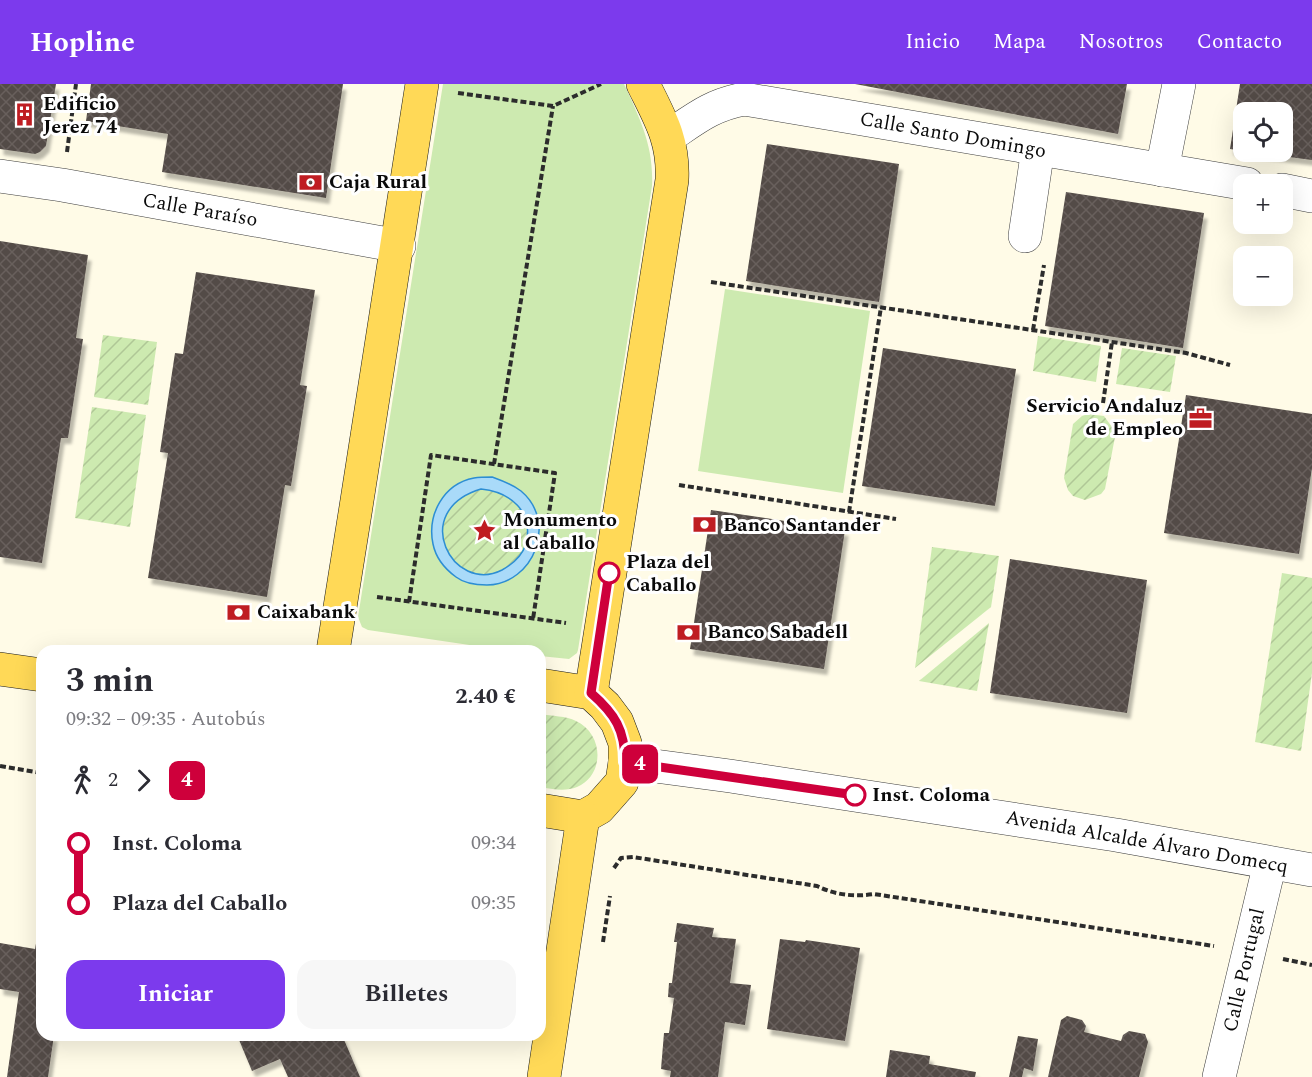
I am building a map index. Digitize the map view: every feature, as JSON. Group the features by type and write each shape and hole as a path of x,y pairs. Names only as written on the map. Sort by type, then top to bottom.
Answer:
{"main road":[{"path":"591,693 672,180 673,159 668,137 643,84"},
{"path":"334,645 399,246 438,88"},
{"path":"0,669 36,674"},
{"path":"546,686 591,693 617,722 625,743 622,782 599,808 583,818 546,811"},
{"path":"544,1077 583,818"}],"street":[{"path":"1162,170 1179,84"},
{"name":"Calle Santo Domingo","path":"668,137 722,103 744,99 1233,182"},
{"path":"1025,236 1038,149"},
{"name":"Calle Paraíso","path":"0,176 62,185 399,246"},
{"path":"1293,192 1312,195"},
{"name":"Avenida Alcalde Álvaro Domecq","path":"625,762 1105,834 1312,870"},
{"name":"Calle Portugal","path":"1219,1077 1270,863"}],"path":[{"path":"62,185 76,84"},
{"path":"438,88 553,106 601,84"},
{"path":"494,464 553,106"},
{"path":"711,282 1186,353 1230,365"},
{"path":"849,512 881,307"},
{"path":"1103,403 1112,342"},
{"path":"409,602 430,455 555,473 533,619"},
{"path":"679,485 896,519"},
{"path":"373,596 572,624"},
{"path":"0,766 36,772"},
{"path":"613,876 615,865 621,858 633,857 817,886 829,892 857,897 874,894 1249,951 1312,965"},
{"path":"602,944 612,886"}],"green space":[{"name":"Plaza del Caballo","path":"443,84 624,84 648,145 652,186 577,653 569,659 546,657 546,645 469,645 368,630 362,627 358,617"},
{"path":"725,289 870,311 843,493 698,471"},
{"path":"103,335 157,342 148,405 94,397"},
{"path":"1038,336 1101,346 1096,382 1033,371"},
{"path":"1122,348 1176,356 1170,392 1116,384"},
{"path":"92,407 146,415 130,527 75,518"},
{"path":"1088,414 1104,416 1114,430 1115,437 1105,489 1101,494 1085,500 1073,496 1064,478 1073,424"},
{"path":"485,490 501,493 515,502 524,516 527,532 524,548 515,562 501,571 485,574 469,571 455,562 446,548 443,532 446,516 455,502 469,493"},
{"path":"932,547 999,556 991,607 915,668"},
{"path":"1282,573 1312,578 1312,673 1301,751 1255,742"},
{"path":"989,623 977,691 919,681"},
{"path":"546,715 572,719 585,727 592,735 598,754 593,773 586,781 572,789 546,788"}],"water":[{"path":"492,477 514,486 532,504 538,519 539,534 528,563 517,574 503,582 487,585 467,583 448,571 436,554 432,533 435,512 446,494 463,481","holes":["481,489 510,499 517,505 523,513 528,532 526,544 517,559 502,570 484,575 468,571 455,561 446,547 443,531 447,514 459,500"]}],"building":[{"name":"Edificio Jerez 74","path":"0,84 56,84 46,146 40,152 35,154 0,149"},
{"path":"91,84 343,84 326,198 162,172 168,134 86,121"},
{"path":"855,84 1127,84 1118,134"},
{"path":"1240,84 1312,84 1312,160 1293,158 1293,102 1237,102"},
{"path":"1233,130 1233,149 1230,149"},
{"path":"767,144 899,164 879,302 746,281"},
{"path":"1066,192 1204,213 1183,348 1045,326"},
{"path":"0,241 88,255 76,338 83,339 68,438 61,438 42,563 0,557"},
{"path":"196,272 315,290 300,385 307,386 291,486 285,485 267,597 148,578 168,453 160,452 175,353 183,354"},
{"path":"883,348 1016,369 995,506 862,486"},
{"path":"1186,395 1312,414 1312,468 1299,554 1164,533"},
{"path":"711,510 845,530 824,669 690,649"},
{"path":"1010,559 1147,580 1127,713 990,693"},
{"path":"677,923 714,928 712,937 736,939 730,983 751,985 745,1025 725,1022 718,1077 670,1077 671,1071 661,1069 664,1033 669,1033 674,998 668,997 677,942 674,942"},
{"path":"780,939 805,942 806,940 860,948 845,1041 767,1029"},
{"path":"0,943 35,949 36,944 36,1041 53,1041 48,1077 7,1077 19,992 0,989"},
{"path":"1067,1016 1082,1020 1086,1026 1084,1032 1121,1041 1123,1035 1129,1031 1145,1034 1148,1042 1139,1077 1048,1077 1061,1020"},
{"path":"1018,1036 1038,1039 1033,1071 1024,1068 1022,1077 1009,1077"},
{"path":"240,1041 345,1041 360,1077 288,1077 280,1059 252,1071"},
{"path":"890,1050 930,1056 929,1064 976,1072 975,1077 886,1077"}],"bus line":[{"name":"4","path":"609,573 591,693 617,722 625,743 625,762 855,795"}],"place":[{"name":"Edificio Jerez 74","path":"25,115"},
{"name":"Caja Rural","path":"311,182"},
{"name":"Servicio Andaluz de Empleo","path":"1201,418"},
{"name":"Banco Santander","path":"705,525"},
{"name":"Monumento al Caballo","path":"485,531"},
{"name":"Plaza del Caballo","path":"609,573"},
{"name":"Caixabank","path":"239,612"},
{"name":"Banco Sabadell","path":"689,632"},
{"name":"Inst. Coloma","path":"855,795"}]}
